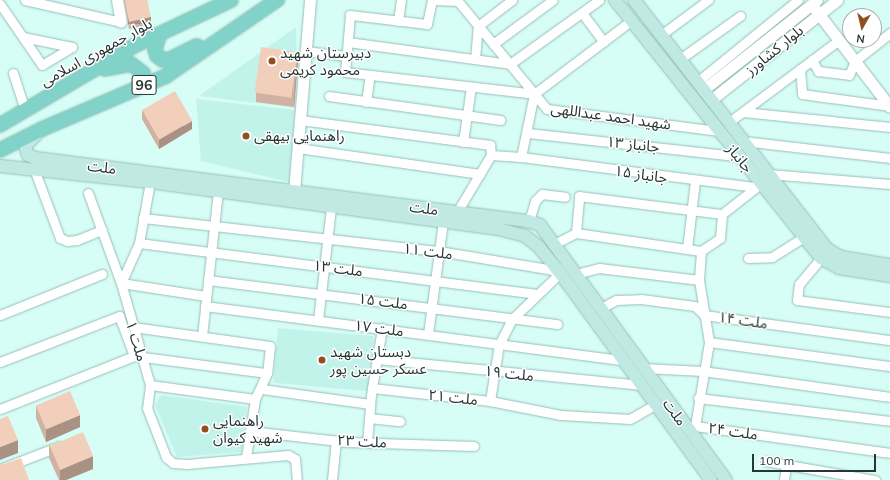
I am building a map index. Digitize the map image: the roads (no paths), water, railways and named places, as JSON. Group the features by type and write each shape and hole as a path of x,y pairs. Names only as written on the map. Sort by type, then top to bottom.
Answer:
{"main road":[{"name":"بلوار جمهوری اسلامی","path":"0,125 136,46 231,0"},
{"name":"96","path":"0,150 42,129 166,76 277,0"},
{"name":"جانباز","path":"615,0 738,156 757,186 810,241 835,255 890,265"},
{"name":"جانباز","path":"634,0 769,174 821,258 839,268 890,276"},
{"path":"158,36 155,42 157,56 163,60 170,59 243,23"},
{"path":"84,76 120,64 131,64 143,73 144,85"},
{"path":"693,98 700,86"},
{"path":"701,109 711,100"},
{"path":"34,164 28,155 26,145 42,129"},
{"name":"ملت","path":"0,166 34,164 294,191 529,221 540,225 601,308 687,430 726,480"},
{"name":"ملت","path":"34,164 218,192 499,229 525,236 539,247 560,273 656,404 687,430 711,480"},
{"path":"560,273 573,270"}],"street":[{"path":"25,0 63,4 121,22 117,0"},
{"path":"294,191 310,0"},
{"path":"398,20 401,0"},
{"path":"457,1 431,0 427,24 350,15 345,72 534,94 632,20"},
{"path":"475,59 478,26 512,0"},
{"path":"493,44 553,0"},
{"path":"348,42 510,64 599,0"},
{"path":"661,35 708,0"},
{"path":"700,86 798,0"},
{"name":"بلوار کشاورز","path":"711,100 837,0"},
{"name":"شهید احمد عبداللهی","path":"457,1 547,109 718,131"},
{"path":"812,1 819,14 890,106"},
{"name":"بلوار کشاورز","path":"700,86 812,1"},
{"path":"0,4 42,65 72,47 23,37"},
{"path":"582,13 604,42"},
{"path":"680,59 740,16"},
{"path":"812,60 818,71 849,75 855,60 890,34"},
{"path":"729,122 839,40"},
{"path":"306,51 346,56"},
{"path":"800,69 802,94 890,106"},
{"path":"12,73 25,111"},
{"path":"366,102 370,75"},
{"path":"463,142 471,87"},
{"path":"521,157 528,133 534,94"},
{"path":"329,96 500,120"},
{"path":"743,112 890,127"},
{"path":"300,120 490,145 491,156 457,212"},
{"name":"جانباز ۱۳","path":"528,133 738,156"},
{"path":"743,140 890,158"},
{"path":"298,148 480,174"},
{"name":"جانباز ۱۵","path":"491,156 521,157 695,181 757,186"},
{"path":"34,164 60,238 67,241 77,240 102,230"},
{"path":"769,174 890,184"},
{"path":"688,249 695,181"},
{"path":"150,182 139,243 121,283 206,296"},
{"path":"576,233 579,196 722,214 757,186"},
{"path":"202,336 210,252 218,192"},
{"name":"ملت ۱","path":"88,193 121,283 143,357 150,385 148,408 166,457 173,463 277,454 288,455 295,459 297,480"},
{"path":"529,221 535,201 542,194 565,197"},
{"path":"318,320 323,265 331,207"},
{"path":"554,244 576,233 701,251 720,238 722,214"},
{"name":"ملت ۱۱","path":"143,218 439,251 548,269 560,273"},
{"path":"428,334 443,222"},
{"path":"748,258 772,257 810,241"},
{"name":"ملت ۱۳","path":"139,243 323,265 536,294"},
{"path":"687,430 698,398 710,342 699,280 701,251"},
{"path":"821,258 799,284 796,300 890,312"},
{"path":"573,270 599,268 699,280"},
{"path":"490,401 499,344 512,319 536,294 560,273"},
{"path":"0,315 102,274"},
{"name":"ملت ۱۵","path":"208,280 557,324"},
{"name":"ملت ۱۴","path":"601,308 616,300 641,298 695,306 704,315 890,340"},
{"name":"ملت ۱۷","path":"205,306 623,360"},
{"path":"0,362 119,316 134,356 0,409"},
{"path":"133,327 270,346 267,373 262,388 255,399 246,457"},
{"path":"367,442 372,388 382,328"},
{"path":"710,342 890,366"},
{"path":"143,357 267,373"},
{"name":"ملت ۱۹","path":"377,359 642,385"},
{"path":"644,368 703,371 890,397"},
{"path":"150,385 255,399"},
{"path":"262,388 370,404"},
{"name":"ملت ۲۱","path":"372,388 490,401 561,415 630,419 656,404"},
{"path":"698,398 890,422"},
{"path":"369,418 400,421"},
{"name":"ملت ۲۴","path":"687,430 890,453"},
{"name":"ملت ۲۳","path":"250,431 336,440 474,446"},
{"path":"332,480 336,440"},
{"path":"0,469 72,442"},
{"path":"765,461 875,480"},
{"path":"784,480 786,465"}],"place":[{"name":"دبیرستان شهید محمود کریمی","path":"272,61"},
{"name":"راهنمایی بیهقی","path":"246,136"},
{"name":"دبستان شهید عسکر حسین پور","path":"322,360"},
{"name":"راهنمایی شهید کیوان","path":"205,429"}]}
